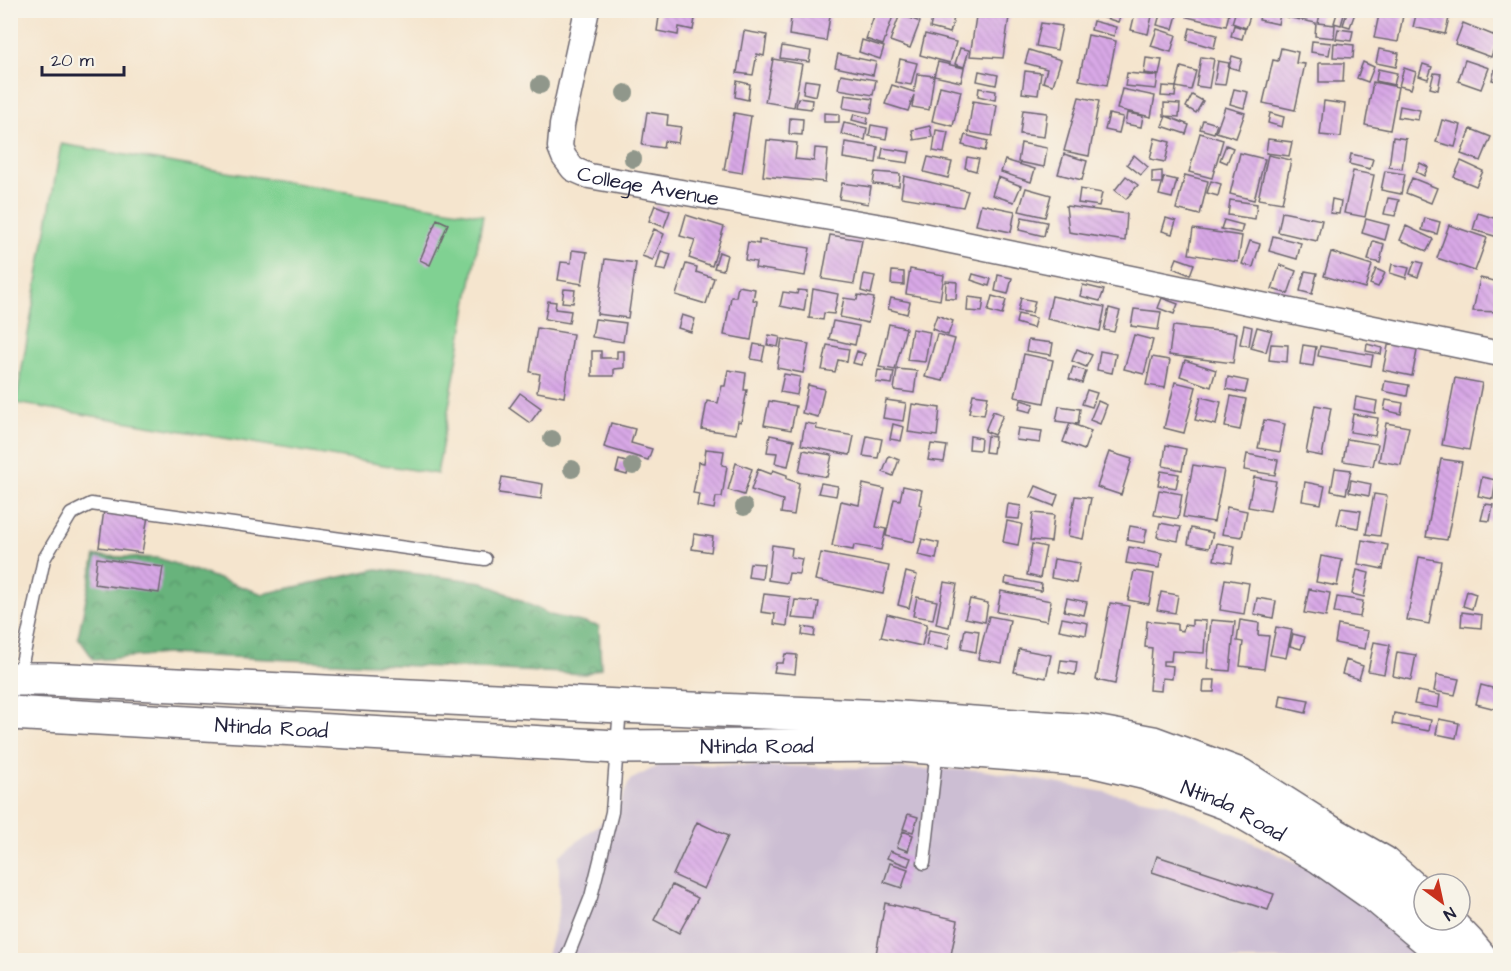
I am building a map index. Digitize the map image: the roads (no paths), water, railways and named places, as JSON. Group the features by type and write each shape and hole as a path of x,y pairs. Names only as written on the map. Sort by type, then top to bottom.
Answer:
{"main road":[{"name":"Ntinda Road","path":"15,679 886,717 1089,731 1153,743 1240,776 1384,863 1412,888"},
{"name":"Ntinda Road","path":"10,713 617,747 900,745 1090,760 1146,773 1227,803 1320,857 1377,897 1427,939 1445,960"},
{"path":"1457,932 1482,960"}],"street":[{"name":"College Avenue","path":"587,10 562,125 560,147 573,169 589,176 888,228 1500,354"}],"lane":[{"path":"15,679 44,559 71,514 91,504 485,559"},
{"path":"567,960 591,897 612,812 620,706"},
{"path":"924,863 938,748"}]}
